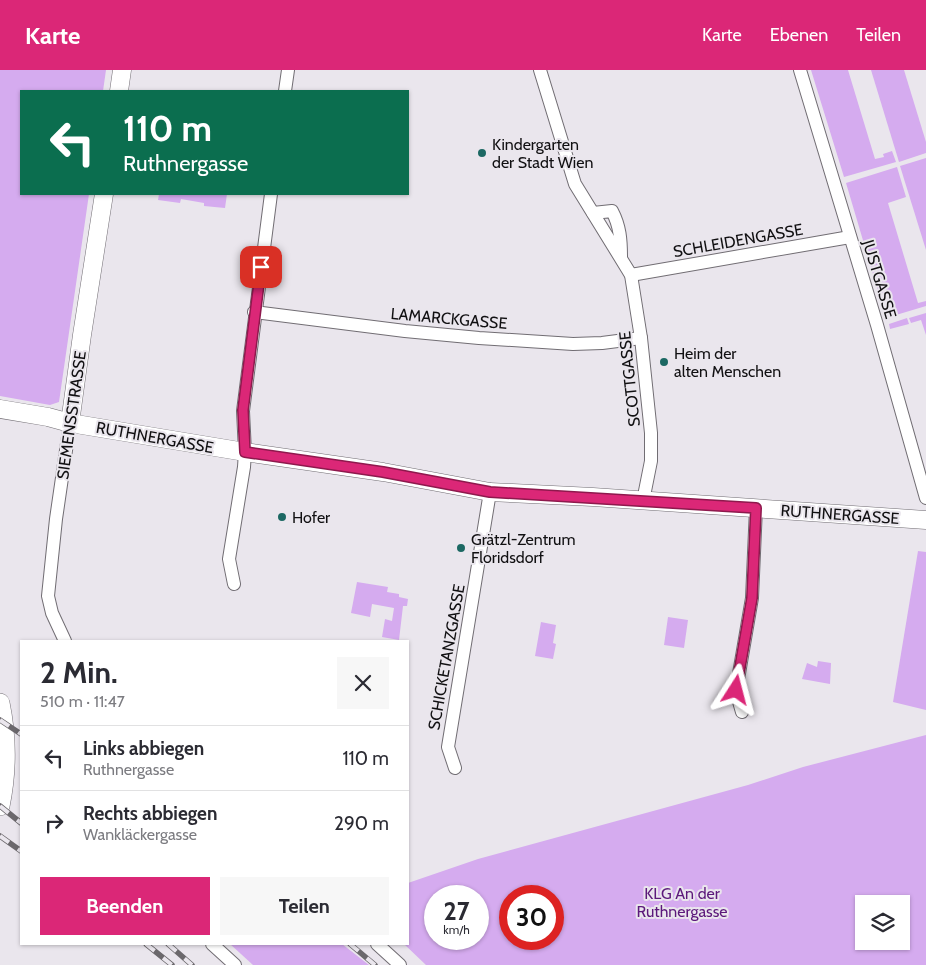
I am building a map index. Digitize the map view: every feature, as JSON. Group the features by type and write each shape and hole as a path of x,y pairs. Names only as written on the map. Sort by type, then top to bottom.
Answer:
{"main road":[{"path":"0,806 6,748 2,711"}],"street":[{"path":"119,90 122,70"},
{"path":"285,90 288,70"},
{"name":"SCOTTGASSE","path":"540,70 575,184 632,275 641,338 651,442 651,461 643,501"},
{"name":"JUSTGASSE","path":"800,70 883,346 926,498"},
{"name":"SIEMENSSTRASSE","path":"63,638 52,614 48,596 56,519 104,195"},
{"path":"234,584 229,559 245,452 243,410 254,312 271,195"},
{"name":"SCOTTGASSE","path":"593,213 612,211 622,239 621,257"},
{"name":"SCHLEIDENGASSE","path":"632,275 850,237"},
{"name":"LAMARCKGASSE","path":"254,312 405,332 479,338 572,344 602,343 641,338"},
{"path":"0,409 48,417 70,423"},
{"path":"0,420 48,428 70,423"},
{"name":"RUTHNERGASSE","path":"70,423 245,452 383,472 490,492 926,520"},
{"name":"SCHICKETANZGASSE","path":"455,768 448,747 490,492"},
{"path":"742,712 736,690 752,598 756,508"},
{"path":"213,945 235,965"},
{"path":"378,945 400,965"}],"green space":[{"path":"0,70 106,70 103,90 20,90 20,195 89,195 59,402 50,405 0,396"},
{"path":"811,70 848,70 875,159 884,157 883,154 892,151 896,162 844,177"},
{"path":"871,70 904,70 926,142 926,153 899,162"},
{"path":"926,158 926,250 900,166"},
{"path":"897,167 906,197 888,203 918,303 926,301 926,306 886,318 846,183"},
{"path":"159,195 227,195 225,208 204,206 204,203 181,199 180,203 158,200"},
{"path":"926,313 926,335 921,320 911,323 909,318"},
{"path":"907,318 909,324 890,329 889,324"},
{"path":"918,551 926,552 926,710 893,702"},
{"path":"357,582 388,587 387,592 399,594 399,597 408,599 407,606 403,606 399,640 382,637 385,619 392,621 394,608 372,604 370,617 351,613"},
{"path":"668,617 688,620 684,648 664,645"},
{"path":"541,622 556,625 553,643 556,644 553,659 535,656"},
{"path":"818,661 831,663 830,684 802,679 807,663 817,667"},
{"name":"KLG An der Ruthnergasse","path":"926,735 926,965 426,965 405,945 409,945 409,883 478,859 748,785 803,767"},
{"path":"231,945 343,945 369,965 253,965"}],"railway":[{"path":"0,720 20,733"},
{"path":"0,806 20,822"},
{"path":"0,836 20,850"},
{"path":"147,945 172,965"},
{"path":"169,945 192,965"},
{"path":"351,945 375,965"}],"place":[{"name":"Kindergarten der Stadt Wien","path":"482,153"},
{"name":"Heim der alten Menschen","path":"664,362"},
{"name":"Hofer","path":"282,517"},
{"name":"Grätzl-Zentrum Floridsdorf","path":"461,548"}],"route":[{"path":"261,267 243,410 245,452 383,472 490,492 756,508 752,598 736,690"}]}
